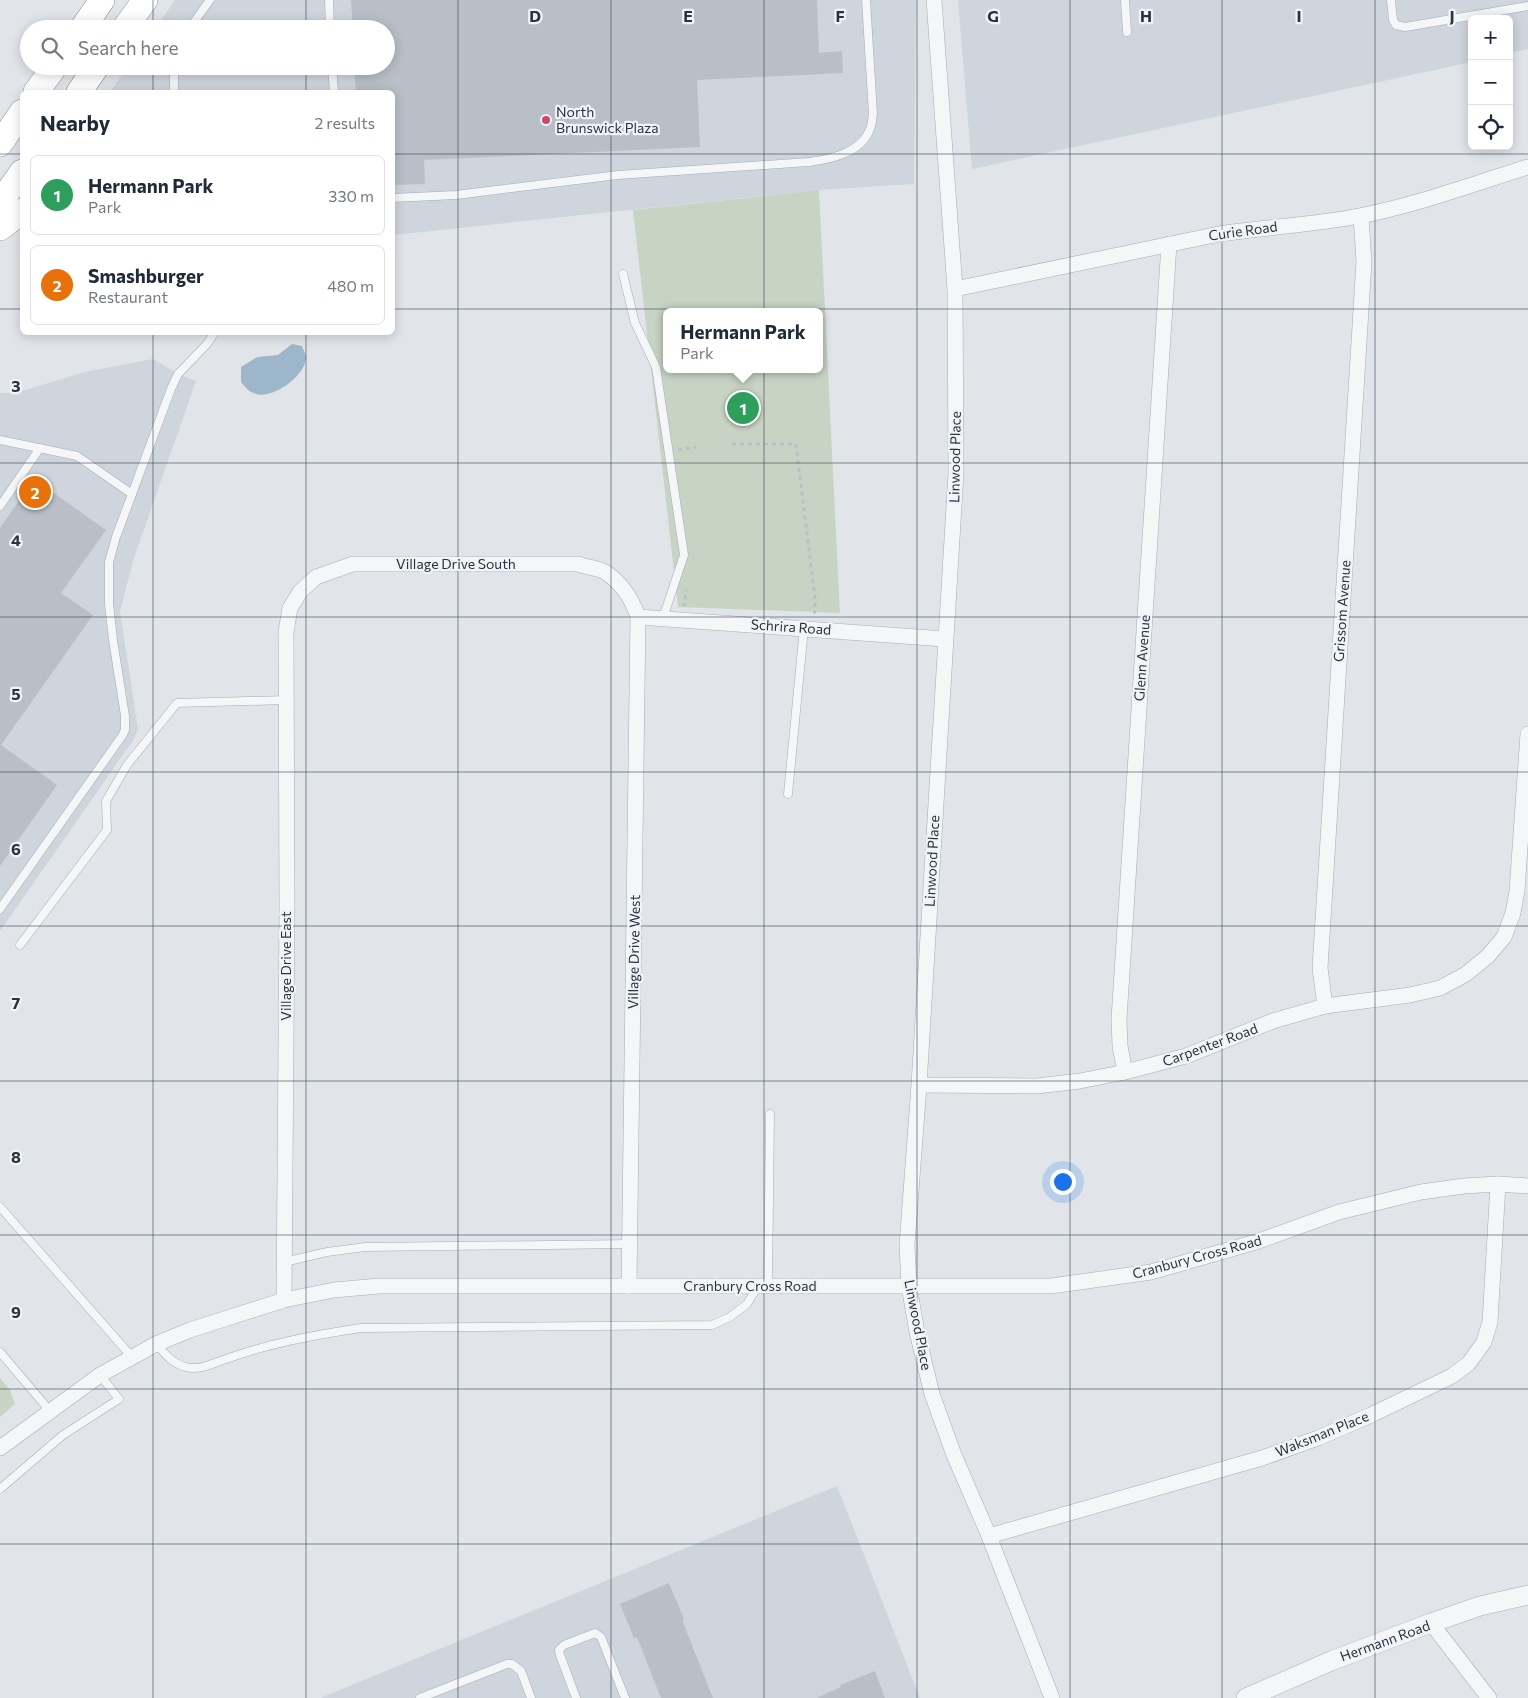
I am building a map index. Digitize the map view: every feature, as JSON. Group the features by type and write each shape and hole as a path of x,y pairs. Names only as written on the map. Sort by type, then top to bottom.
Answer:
{"highway":[{"path":"88,20 102,0"},
{"path":"131,20 145,0"},
{"path":"136,20 145,0"},
{"path":"80,90 91,75"},
{"path":"102,90 110,75"},
{"path":"0,116 20,100"},
{"path":"0,144 20,115"},
{"path":"0,203 20,175"},
{"path":"0,228 20,213"}],"street":[{"name":"Linwood Place","path":"934,0 956,289 956,473 919,1085 907,1245 909,1286 917,1332 932,1394 954,1455 989,1536 1052,1698"},
{"name":"Curie Road","path":"956,289 1219,234 1360,216 1412,205 1528,167"},
{"name":"Grissom Avenue","path":"1325,1006 1321,988 1320,968 1364,262 1360,216"},
{"name":"Glenn Avenue","path":"1125,1072 1120,1046 1118,1019 1169,244"},
{"name":"Village Drive South","path":"286,632 290,608 300,592 316,577 353,564 578,564 604,572 611,577 633,600 638,617"},
{"name":"Schrira Road","path":"638,617 945,639"},
{"name":"Village Drive West","path":"629,1286 638,617"},
{"name":"Village Drive East","path":"284,1300 287,912 286,632"},
{"name":"Carpenter Road","path":"919,1085 1037,1086 1080,1081 1125,1072 1186,1056 1273,1021 1325,1006 1440,988 1466,974 1488,956 1504,937 1513,913 1517,890 1528,734"},
{"name":"Cranbury Cross Road","path":"0,1448 100,1374 156,1344 222,1319 284,1300 334,1290 379,1286 1051,1286 1151,1272 1256,1242 1340,1212 1421,1192 1464,1186 1498,1184 1528,1186"},
{"name":"Waksman Place","path":"989,1536 1262,1458 1318,1438 1452,1376 1469,1363 1484,1342 1490,1322 1498,1184"},
{"name":"Hermann Road","path":"1246,1698 1331,1661 1480,1606 1528,1595"},
{"path":"1431,1624 1489,1698"}],"lane":[{"path":"196,20 210,0"},
{"path":"329,0 330,20"},
{"path":"395,198 456,195 618,175 809,162 828,159 849,151 863,141 870,129 873,114 866,0"},
{"path":"1125,0 1127,32"},
{"path":"1391,0 1393,20 1396,25 1405,26 1528,6"},
{"path":"174,75 174,90"},
{"path":"333,75 334,90"},
{"path":"623,274 636,323 656,367 684,555 663,618"},
{"path":"0,909 125,730 125,716 109,604 109,562 171,389 178,374 208,344 213,335"},
{"path":"0,440 77,456 132,494"},
{"path":"0,506 40,448"},
{"path":"788,794 804,628"},
{"path":"20,945 107,830 106,801 127,765 177,703 286,700"},
{"path":"156,1344 169,1359 186,1368 201,1368 281,1343 361,1328 712,1326 730,1317 747,1304 763,1286 770,1114"},
{"path":"0,1206 132,1357"},
{"path":"284,1262 327,1252 365,1247 630,1244"},
{"path":"0,1352 50,1412"},
{"path":"0,1489 63,1435 119,1399 100,1374"},
{"path":"576,1698 560,1655 560,1650 564,1645 595,1633 601,1637 625,1698"},
{"path":"420,1698 507,1664 512,1664 521,1671 531,1698"}],"path":[{"path":"676,444 679,459"},
{"path":"732,444 796,444 815,598 815,612 806,612"},
{"path":"678,450 696,447"},
{"path":"684,607 686,589"}],"shaded area":[{"name":"North Brunswick Plaza","path":"175,0 916,0 914,184 819,190 395,235 395,90 111,90 122,75 395,75 395,20 161,20"},
{"path":"958,0 1528,0 1528,49 1513,52 1513,15 1468,15 1468,63 972,169"},
{"path":"153,359 178,374 196,381 134,558 120,611 138,729 134,739 0,931 0,393 15,393 85,372"},
{"path":"837,1486 920,1698 320,1698"}],"green space":[{"path":"819,190 840,613 678,607 633,210"},
{"path":"0,1378 10,1390 15,1404 0,1417"}],"water":[{"path":"292,344 302,346 306,357 305,364 295,378 279,390 263,395 256,394 251,392 241,382 241,367 257,357 278,355"}],"building":[{"name":"North Brunswick Plaza","path":"351,0 817,0 819,53 842,51 843,73 697,80 700,147 424,160 425,184 395,185 395,90 356,90 355,75 395,75 395,20 352,20"},
{"path":"34,479 106,530 61,593 93,615 1,745 57,785 0,866 0,528"},
{"path":"669,1583 713,1698 661,1698 637,1637 634,1638 620,1604"},
{"path":"875,1671 885,1698 816,1698 841,1687 840,1685"}],"place":[{"name":"North Brunswick Plaza","path":"546,120"},
{"name":"Hermann Park","path":"743,408"},
{"name":"Smashburger","path":"35,492"}]}
